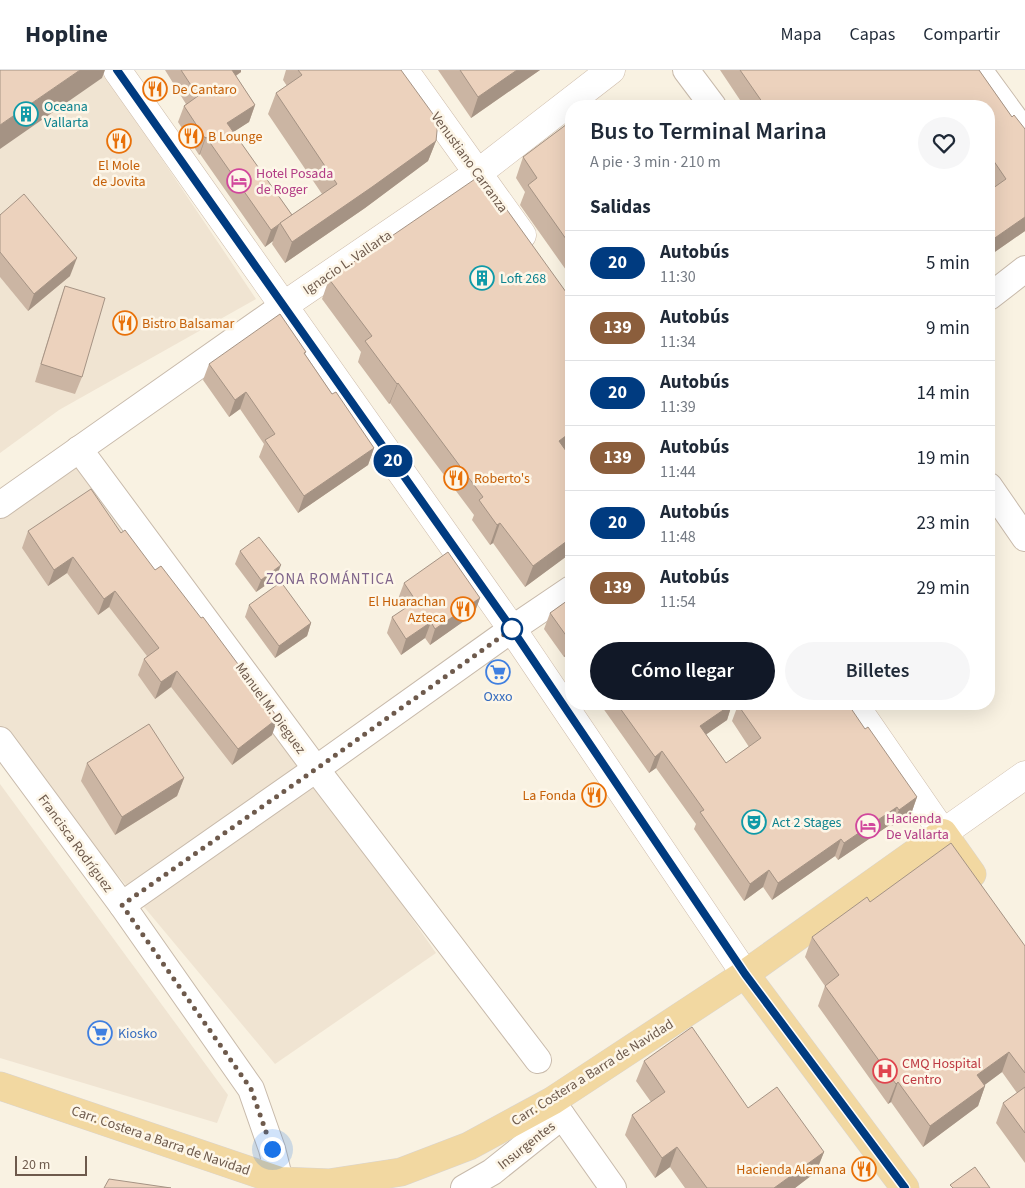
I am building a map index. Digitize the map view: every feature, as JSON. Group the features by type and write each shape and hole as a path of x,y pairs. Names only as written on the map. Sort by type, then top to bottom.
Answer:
{"main road":[{"path":"117,70 512,629 565,707"},
{"name":"Venustiano Carranza","path":"404,70 536,254"},
{"name":"Ignacio L. Vallarta","path":"572,100 611,70"},
{"name":"Ignacio L. Vallarta","path":"283,306 478,173 565,106"},
{"path":"567,710 745,974 905,1188"},
{"path":"858,710 987,895"},
{"path":"943,833 1025,775"},
{"name":"Carr. Costera a Barra de Navidad","path":"0,1086 280,1181 329,1183 401,1172 470,1146 557,1109 943,833"}],"street":[{"path":"686,70 708,100"},
{"path":"979,70 1025,134"},
{"path":"995,292 1025,269"},
{"name":"Ignacio L. Vallarta","path":"0,506 283,306"},
{"name":"Manuel M. Dieguez","path":"79,449 316,769 538,1060"},
{"path":"995,495 1025,538"},
{"path":"122,905 565,593"},
{"name":"Francisca Rodríguez","path":"0,740 122,905 251,1089 272,1149 280,1181"},
{"path":"557,1109 613,1188"},
{"name":"Insurgentes","path":"464,1188 492,1172 557,1109"}],"shaded area":[{"path":"0,70 102,70 256,299 59,410 0,453"},
{"path":"76,462 282,732 436,953 275,1064 0,734 0,513"},
{"path":"0,784 228,1095 217,1123 0,1058"}],"building":[{"path":"0,70 80,70 0,125"},
{"path":"181,70 232,70 255,105 227,123 292,215 271,230 184,106 198,96"},
{"path":"298,70 401,70 438,121 436,141 292,242 280,223 337,184 276,93 302,75"},
{"path":"460,70 517,70 478,97"},
{"path":"740,70 979,70 1012,117 1014,115 1025,129 1025,217 995,238 995,187 1006,179 995,163 995,100 761,100"},
{"path":"565,126 565,237 528,185 537,178 523,157"},
{"path":"478,177 499,206 502,203 565,291 565,436 559,441 565,450 565,542 533,566 500,523 497,525 479,500 483,497 365,341 372,336 329,279"},
{"path":"24,194 77,258 34,294 0,252 0,215"},
{"path":"65,286 105,298 82,377 41,364"},
{"path":"280,314 332,394 336,392 374,448 304,496 265,440 275,434 246,392 235,400 209,364"},
{"path":"91,489 121,533 125,530 155,570 161,566 201,618 203,617 278,718 238,749 177,671 161,682 144,659 159,648 115,591 104,599 73,557 54,570 28,531"},
{"path":"259,537 281,565 261,580 240,551"},
{"path":"448,552 480,598 435,629 431,622 406,639 392,617 416,601 404,583"},
{"path":"281,582 311,623 279,646 249,605"},
{"path":"565,602 565,634 550,613"},
{"path":"621,710 723,710 700,726 726,763 761,738 741,710 852,710 865,729 868,727 917,797 899,810 897,807 844,843 841,839 778,883 769,870 750,884 700,812 704,810 662,751 655,757"},
{"path":"149,724 184,778 122,817 87,763"},
{"path":"951,843 1025,946 1025,1073 1009,1052 977,1075 985,1086 930,1126 898,1082 896,1084 825,986 839,975 812,937 867,897 870,902"},
{"path":"692,1027 748,1108 777,1087 824,1152 774,1188 707,1188 677,1147 662,1158 632,1115 665,1092 644,1061"},
{"path":"1025,1087 1025,1133 1003,1103"},
{"path":"975,1167 990,1188 953,1188 950,1185"},
{"path":"109,1179 171,1188 104,1188"}],"bus line":[{"name":"20","path":"117,70 512,629 565,707"},
{"name":"20","path":"567,710 745,974 905,1188"}],"place":[{"name":"De Cantaro","path":"155,89"},
{"name":"Oceana Vallarta","path":"26,114"},
{"name":"B Lounge","path":"191,136"},
{"name":"El Mole de Jovita","path":"119,141"},
{"name":"Hotel Posada de Roger","path":"239,181"},
{"name":"Loft 268","path":"482,278"},
{"name":"Bistro Balsamar","path":"125,323"},
{"name":"Roberto's","path":"456,478"},
{"name":"El Huarachan Azteca","path":"463,609"},
{"name":"Oxxo","path":"498,672"},
{"name":"La Fonda","path":"594,795"},
{"name":"Act 2 Stages","path":"754,822"},
{"name":"Hacienda De Vallarta","path":"868,826"},
{"name":"Kiosko","path":"100,1033"},
{"name":"CMQ Hospital Centro","path":"885,1071"},
{"name":"Hacienda Alemana","path":"864,1169"}],"district":[{"name":"ZONA ROMÁNTICA","path":"330,579"}],"route":[{"path":"272,1149 251,1089 122,905 512,629"}]}
